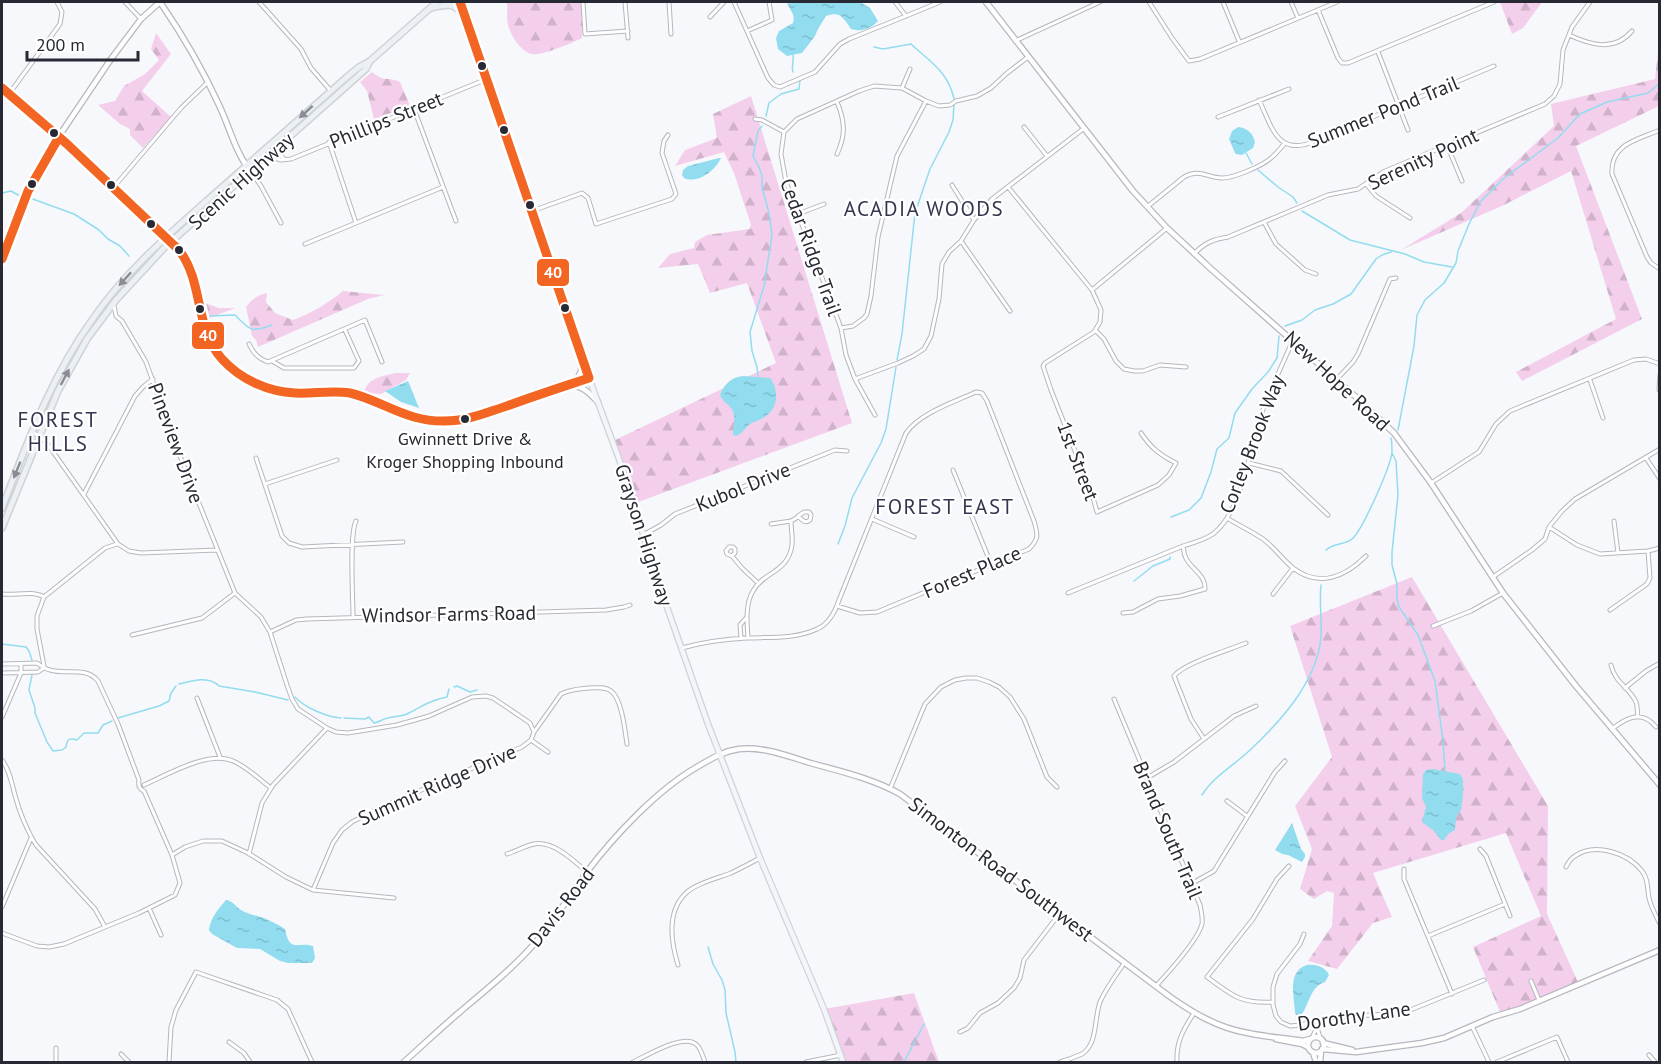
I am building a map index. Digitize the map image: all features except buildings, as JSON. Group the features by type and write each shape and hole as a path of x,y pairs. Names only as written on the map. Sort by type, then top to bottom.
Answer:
{"highway":[{"name":"Scenic Highway","path":"2,528 63,380 87,339 114,302 141,271 332,90 359,67 370,61 436,2"},
{"path":"429,8 451,4 465,16"},
{"name":"Scenic Highway","path":"2,508 60,371 92,320 126,277 166,237 249,169 266,159 366,69 370,61"},
{"path":"332,90 336,96"}],"main road":[{"name":"Grayson Highway","path":"460,2 619,459 718,754 824,1009 843,1062"}],"street":[{"path":"9,94 60,24 62,12 57,2"},
{"path":"125,2 141,19"},
{"path":"2,259 28,191 59,137 96,79 141,19 160,2 208,82 234,144 281,223"},
{"path":"259,2 301,49 311,68 332,90"},
{"path":"583,2 585,34 627,31"},
{"path":"625,2 628,38"},
{"path":"669,2 671,34"},
{"path":"711,17 724,2"},
{"path":"734,2 768,78 774,86 780,87 815,72 843,42 940,2"},
{"path":"747,31 772,20 769,2"},
{"path":"896,2 906,16"},
{"name":"New Hope Road","path":"986,2 1147,207 1194,254 1384,423 1431,483 1503,593 1659,785"},
{"path":"1016,41 1100,2"},
{"path":"1149,2 1189,61 1200,59 1337,2"},
{"path":"1223,2 1240,42"},
{"path":"1292,2 1298,18"},
{"path":"1318,9 1338,58 1342,63 1348,63 1494,2"},
{"name":"Serenity Point","path":"1194,254 1212,240 1228,237 1329,195 1358,189 1383,172 1545,104 1554,96 1560,84 1563,50 1572,27 1590,2"},
{"path":"1569,35 1597,45 1625,39 1632,31"},
{"path":"1378,52 1408,130"},
{"path":"755,119 762,120 784,132 797,119 874,86 902,88 939,106 950,105 956,101 977,96 991,88 1028,57"},
{"name":"Summer Pond Trail","path":"1259,100 1277,136 1284,144 1299,147 1494,66"},
{"path":"902,88 910,69"},
{"name":"Phillips Street","path":"266,159 291,159 487,79"},
{"path":"113,188 182,108 208,82"},
{"path":"2,88 59,137 166,237 183,256 191,270 207,335 227,365 247,380 265,388 288,392 349,393 418,418 446,422 478,417 589,378"},
{"path":"1218,117 1289,89"},
{"path":"841,328 853,326 867,314 878,237 897,156 926,101"},
{"path":"837,102 843,116 844,126 843,138 837,154"},
{"path":"414,109 456,220"},
{"path":"1024,127 1047,156"},
{"path":"855,379 913,356 924,349 932,333 939,299 942,264 949,252 961,241 974,220 992,199 1084,128"},
{"path":"1659,130 1624,145 1613,159 1612,174 1647,257 1659,269"},
{"name":"Cedar Ridge Trail","path":"784,132 781,154 786,182 841,328 846,354 855,379 875,415"},
{"path":"532,211 582,192 588,198 596,224 672,199 676,194 662,147 668,135"},
{"path":"329,142 356,223"},
{"path":"1147,207 1191,173 1198,172 1223,178 1232,176 1265,162 1284,144"},
{"path":"1447,145 1462,181"},
{"path":"280,146 280,154 284,159"},
{"path":"1366,184 1376,196 1410,218"},
{"path":"952,185 974,220"},
{"path":"305,244 443,187"},
{"path":"1008,187 1092,290 1101,310 1100,322 1096,330 1104,339 1116,361 1124,369 1134,371 1160,365 1186,367"},
{"path":"798,214 824,204"},
{"path":"1264,222 1276,244 1305,270 1316,274"},
{"path":"1092,290 1167,228"},
{"path":"961,241 1010,311"},
{"path":"1337,379 1358,354 1390,279 1396,278"},
{"path":"114,302 113,308 116,316"},
{"path":"102,318 110,315 116,316"},
{"name":"Pineview Drive","path":"116,316 122,321 146,362 161,407 227,574"},
{"path":"249,344 253,353 268,362 365,320 382,362"},
{"path":"272,361 284,368 354,368 359,361 345,329"},
{"name":"1st Street","path":"1096,330 1043,366 1097,512 1158,485 1169,475 1176,463 1161,456 1141,434"},
{"name":"Corley Brook Way","path":"1068,593 1214,533 1227,518 1236,498 1249,463 1261,415 1293,340"},
{"path":"576,382 582,356"},
{"path":"1431,483 1479,452 1496,424 1510,411 1634,360 1646,359 1659,364"},
{"path":"1659,375 1659,390"},
{"path":"84,494 135,396 153,379"},
{"path":"1590,379 1603,418"},
{"path":"565,386 581,387 598,402"},
{"name":"Forest Place","path":"682,648 709,641 796,635 819,629 830,620 906,433 912,424 976,392 982,393 1034,521 1038,533 1036,543 1029,549 876,612 860,614 837,606"},
{"path":"32,433 39,435 49,446 118,544 129,551 141,553 217,550"},
{"path":"1493,578 1545,539 1549,527 1575,499 1659,449"},
{"name":"Kubol Drive","path":"643,535 675,514 835,450 848,451"},
{"path":"256,458 278,526 282,536 289,543 302,547 403,542"},
{"path":"1646,458 1659,479"},
{"path":"265,484 337,460"},
{"path":"1249,463 1281,471 1328,515"},
{"path":"953,470 991,564"},
{"path":"771,524 791,521 798,516"},
{"path":"1227,518 1263,540 1293,568 1316,579 1330,579 1356,566 1366,556"},
{"path":"872,519 914,537"},
{"path":"353,617 352,544 353,527 356,521"},
{"path":"748,638 749,598 758,583 782,568 788,557 793,544 790,532 791,521"},
{"path":"1614,521 1618,553"},
{"path":"1549,527 1577,545 1600,554 1648,551 1659,548"},
{"path":"44,668 37,616 44,597 105,548 118,544"},
{"path":"1123,613 1133,612 1158,599 1205,589 1201,575 1187,560 1183,546"},
{"path":"1610,610 1647,584 1650,578 1648,551"},
{"path":"732,556 758,583"},
{"path":"1273,594 1293,568"},
{"name":"Summit Ridge Drive","path":"227,574 235,593 261,617 270,632 295,705 327,728 336,732 348,733 397,725 429,716 480,695 493,698 521,716 530,723 534,732 531,740 522,747 377,809 352,822 342,830 333,843 313,890"},
{"path":"132,634 202,618 235,593"},
{"path":"1433,626 1471,611 1503,593"},
{"path":"2,594 35,594 44,597"},
{"name":"Windsor Farms Road","path":"270,632 296,620 318,618 606,610 630,605"},
{"path":"741,639 740,625 747,617"},
{"path":"1204,739 1191,719 1174,676 1188,666 1246,643"},
{"path":"2,664 37,663 52,671 88,673 93,675 102,686 139,780 138,784 144,791 172,855 180,886 175,895 148,908 78,939 49,947 37,946 2,933"},
{"path":"1625,688 1659,663"},
{"path":"2,717 21,673 21,664"},
{"path":"1611,665 1613,674 1634,699 1638,717"},
{"path":"2,674 38,672 44,668"},
{"path":"890,789 925,704 941,687 955,680 966,678 977,678 999,687 1010,698 1024,719 1047,777 1057,787"},
{"path":"534,732 561,694 576,689 606,688 614,694 618,701 627,744"},
{"path":"197,698 220,757"},
{"name":"Brand South Trail","path":"1114,699 1203,917 1202,926 1195,938 1156,986"},
{"path":"1147,778 1174,762 1234,716 1256,706"},
{"path":"1612,729 1625,720 1638,717 1643,717 1656,726"},
{"path":"249,854 262,803 271,788 327,728"},
{"path":"531,740 548,752"},
{"name":"Simonton Road Southwest","path":"718,754 741,748 764,750 860,777 890,789 919,808 1194,1013 1226,1028 1244,1033 1303,1041 1322,1040"},
{"name":"Davis Road","path":"404,1062 498,980 536,942 587,872 619,834 679,777 718,754"},
{"path":"144,785 201,760 220,757 235,762 271,788"},
{"path":"2,760 8,770 17,805 30,831 31,838 95,909 105,927"},
{"path":"1191,884 1214,871 1275,772 1286,761"},
{"path":"139,780 143,782 144,791"},
{"path":"1227,801 1247,816"},
{"path":"2,907 31,838"},
{"path":"172,855 185,847 203,841 222,841 313,890 394,898"},
{"path":"507,854 535,843 544,844 565,853 587,872"},
{"path":"1480,849 1486,856 1510,916"},
{"path":"1566,867 1574,856 1586,851 1601,849 1631,862 1642,872 1648,884 1649,897 1659,924"},
{"path":"678,965 672,932 676,906 684,894 760,858"},
{"path":"1273,1002 1254,1002 1237,998 1207,977 1253,919 1277,879 1289,866"},
{"path":"1404,869 1404,879 1452,994"},
{"path":"1428,936 1505,904"},
{"path":"148,908 160,935"},
{"path":"960,1032 968,1028 980,1013 998,1003 1014,988 1020,978 1024,960 1060,913"},
{"name":"Dorothy Lane","path":"1304,934 1300,944 1275,979 1273,987 1276,1016 1286,1024 1296,1026 1315,1020 1403,1013 1484,980"},
{"path":"1314,1052 1322,1050 1352,1052 1422,1044 1444,1038 1492,1017 1520,1009 1659,950"},
{"path":"1060,1062 1084,1053 1088,1048 1093,1040 1099,1004 1125,962"},
{"path":"169,1062 171,1027 176,1010 196,972 277,1000 288,1009 312,1062"},
{"path":"1531,981 1539,1000"},
{"path":"1177,1062 1180,1035 1194,1013"},
{"path":"1315,1020 1322,1040 1318,1062"},
{"path":"1472,1026 1489,1062"},
{"path":"1317,1028 1308,1047 1314,1052 1318,1062"},
{"name":"Simonton Road Southwest","path":"1265,1036 1308,1047"},
{"path":"1497,1062 1557,1037 1568,1062"},
{"path":"633,1062 685,1040 690,1040 699,1046 705,1062"},
{"path":"1322,1040 1337,1047 1360,1051"},
{"path":"229,1042 244,1053 250,1062"},
{"path":"56,1048 56,1062"},
{"path":"121,1054 129,1062"},
{"path":"806,1062 841,1055"},
{"path":"1649,1055 1655,1062"}],"green space":[{"path":"507,2 581,2 582,38 543,53 528,53 517,43 509,29"},
{"path":"1500,2 1542,2 1523,28 1512,34"},
{"path":"156,33 171,54 142,91 171,117 143,148 130,135 130,129 120,124 98,105 115,101 124,86 145,74 159,60 151,49"},
{"path":"1659,43 1659,106 1576,146 1642,319 1522,381 1516,372 1616,319 1571,171 1504,205 1401,250 1461,213 1554,126 1551,104 1655,79"},
{"path":"372,72 380,77 400,82 410,106 374,119 367,91 360,82"},
{"path":"751,96 852,423 633,504 613,441 776,363 747,283 710,293 698,264 658,268 670,254 694,248 695,242 707,235 750,229 751,225 734,173 724,152 675,166 685,150 717,138 713,114"},
{"path":"343,291 384,295 368,299 258,347 252,336 246,307 255,298 267,293 266,302 275,313 293,320 320,307"},
{"path":"108,303 110,304 85,338 63,375 61,374 83,337"},
{"path":"205,303 219,308 235,308 207,319"},
{"path":"395,373 410,373 406,380 381,394 364,393 372,381"},
{"path":"1412,577 1548,806 1547,914 1578,982 1500,1012 1473,947 1541,916 1506,833 1373,873 1392,917 1373,923 1337,969 1308,961 1332,926 1334,893 1327,891 1314,899 1300,889 1312,849 1295,806 1332,757 1290,626"},
{"path":"914,993 939,1062 844,1062 824,1009"}],"water":[{"path":"787,2 860,2 870,8 878,21 869,28 855,30 851,29 838,15 826,16 802,53 787,56 778,49 776,38 779,31 793,23 794,20"},
{"path":"1238,127 1249,132 1255,142 1253,148 1242,155 1235,153 1229,139 1232,131"},
{"path":"721,158 715,167 700,178 689,179 682,175 683,170 688,166"},
{"path":"743,376 770,378 775,389 776,400 768,415 750,424 736,436 733,435 733,411 720,395 729,382"},
{"path":"408,381 419,408 401,402 385,391"},
{"path":"1433,769 1460,774 1463,779 1461,810 1456,817 1455,830 1444,840 1441,840 1422,821 1426,807 1422,798 1423,774 1426,770"},
{"path":"1292,823 1305,854 1302,862 1275,850"},
{"path":"226,900 244,912 264,918 285,929 289,942 292,944 313,946 315,958 312,963 280,961 260,949 237,948 212,934 209,930 211,922"},
{"path":"1307,965 1320,967 1329,975 1325,982 1313,992 1300,1017 1295,1012 1293,985 1297,973"}],"waterway":[{"path":"874,47 883,49 911,44 943,74 954,99"},
{"path":"793,55 793,72"},
{"path":"766,116 769,103 781,94 799,89 800,80"},
{"path":"1398,430 1414,346 1417,315 1425,300 1444,283 1456,263 1458,251 1481,201 1503,179 1558,138 1580,114 1607,102 1648,93 1660,83"},
{"path":"897,360 902,334 915,213 930,169 949,132 953,120 954,104"},
{"path":"758,376 750,332 764,286 772,235 762,187 762,176 753,156 758,131 762,126"},
{"path":"1246,153 1252,164"},
{"path":"1258,170 1293,197 1297,203"},
{"path":"2,193 11,191 20,196"},
{"path":"30,198 74,214 120,246 129,256"},
{"path":"1302,211 1350,240 1405,254 1424,262 1452,267"},
{"path":"1285,326 1302,320 1315,310 1333,304 1351,294 1376,259 1391,252"},
{"path":"209,316 235,315 251,329 272,325"},
{"path":"1171,517 1189,510 1201,498 1217,449 1229,438 1235,413 1277,358 1279,336"},
{"path":"838,544 852,498 886,429 896,367"},
{"path":"1326,550 1352,539 1357,534 1382,484 1392,452 1391,438"},
{"path":"1392,453 1396,461 1398,495 1392,552 1397,599 1399,607 1418,635 1435,681 1445,770"},
{"path":"1134,581 1153,566 1170,557"},
{"path":"1202,795 1218,777 1273,727 1296,700 1305,685 1313,669 1321,636 1321,585"},
{"path":"2,644 26,647 32,660"},
{"path":"32,675 29,690 35,713 53,751 62,750 69,739 77,740 84,733 98,733 103,725 112,721"},
{"path":"179,684 205,680 219,686 288,700"},
{"path":"118,718 169,701 176,686"},
{"path":"454,687 457,686 470,692 477,690"},
{"path":"344,718 365,719 369,717 374,723 404,715 430,702 447,697 449,689"},
{"path":"295,697 316,711 341,718"},
{"path":"708,947 725,990 726,1013 736,1062"},
{"path":"904,1062 924,1024"}],"transit line":[{"name":"40","path":"2,88 67,144 179,250 192,276 213,347 237,373 275,390 295,393 350,393 419,418 442,421 465,419 589,378 460,2"},
{"name":"40","path":"2,259 28,191 59,137"}],"place":[{"name":"Gwinnett Drive & Kroger Shopping Inbound","path":"465,419"}],"district":[{"name":"ACADIA WOODS","path":"924,208"},
{"name":"FOREST HILLS","path":"58,431"},
{"name":"FOREST EAST","path":"945,506"}]}
